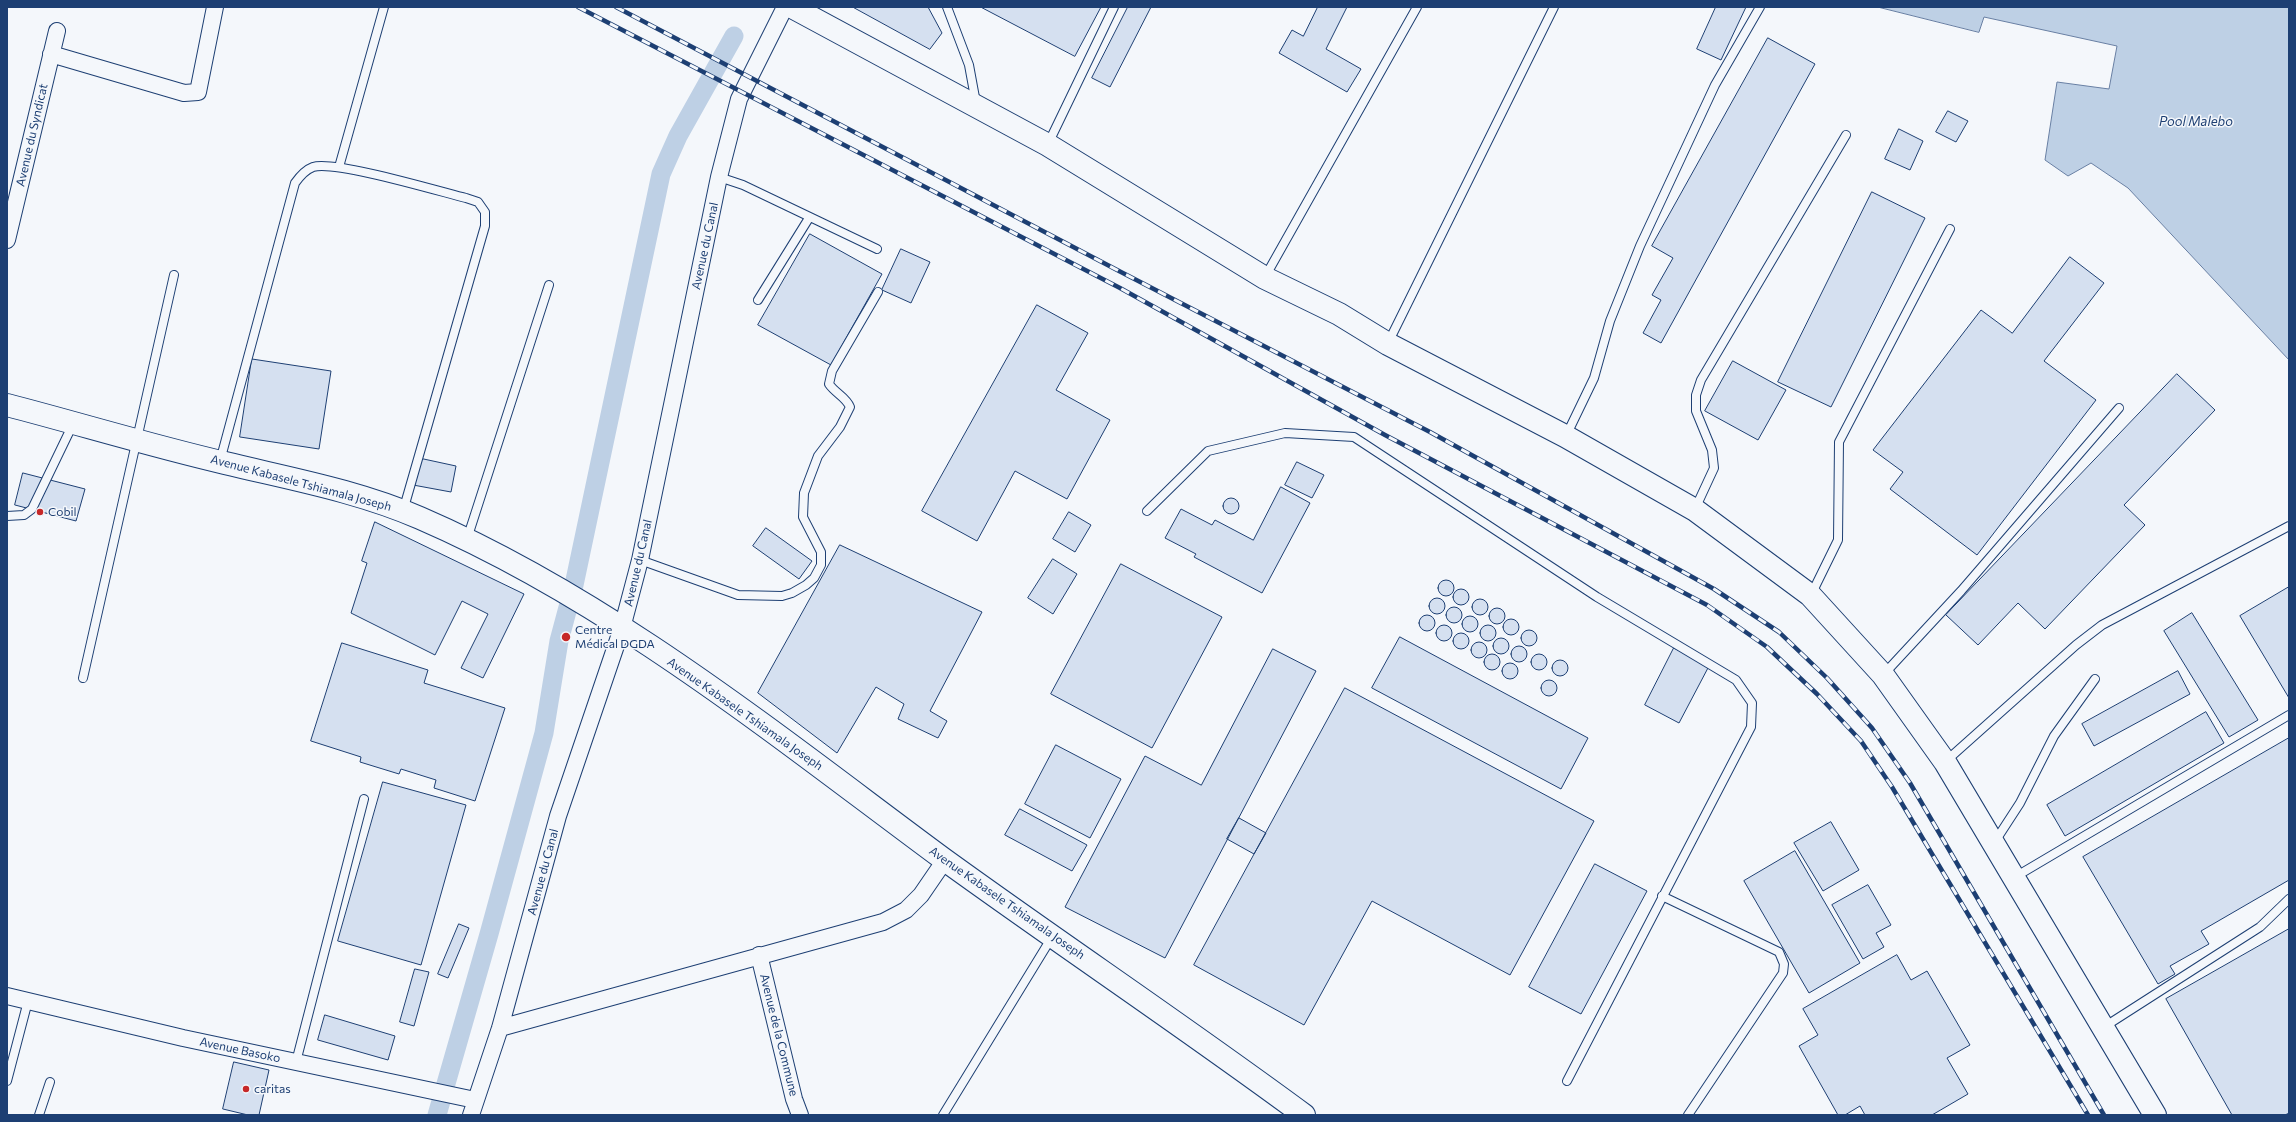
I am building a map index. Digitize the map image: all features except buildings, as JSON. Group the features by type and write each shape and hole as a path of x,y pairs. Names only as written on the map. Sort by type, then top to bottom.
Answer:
{"main road":[{"path":"792,7 1048,145 1265,278 1339,314 1388,344 1565,436 1695,510 1810,595 1883,675 1945,762 2156,1115"},
{"name":"Avenue Kabasele Tshiamala Joseph","path":"7,405 220,462 353,494 403,511 467,540 568,593 622,628 784,740 945,860 1304,1115"}],"street":[{"path":"51,54 184,93 198,92 215,7"},
{"name":"Avenue du Canal","path":"471,1115 468,1098 500,1028 558,816 622,628 640,560 719,177 739,99 785,7"},
{"name":"Avenue du Syndicat","path":"7,240 57,31"},
{"path":"500,1028 759,955 884,922 906,910 921,895 945,860"},
{"name":"Avenue de la Commune","path":"759,955 798,1114"},
{"name":"Avenue Basoko","path":"7,996 183,1038 417,1086 468,1098"}],"lane":[{"path":"339,167 384,7"},
{"path":"946,7 969,65 976,106"},
{"path":"1048,145 1114,7"},
{"path":"1265,278 1417,7"},
{"path":"1388,344 1554,7"},
{"path":"1565,436 1594,378 1610,321 1640,246 1715,85 1760,7"},
{"path":"1695,510 1714,468 1712,450 1696,411 1696,395 1701,380 1846,135"},
{"path":"220,462 295,183 302,173 314,167 339,167 478,202 484,212 485,226 403,511"},
{"path":"719,177 743,185 877,250"},
{"path":"758,300 809,218"},
{"path":"1810,595 1838,540 1839,442 1950,229"},
{"path":"83,678 174,275"},
{"path":"467,540 549,285"},
{"path":"640,560 738,595 782,596 792,593 814,578 821,565 821,552 803,517 804,493 818,456 840,428 850,407 848,401 834,391 829,384 832,371 878,292"},
{"path":"1883,675 1961,591 2119,408"},
{"path":"7,516 24,514 32,509 74,422"},
{"path":"1147,511 1208,451 1286,433 1354,436 1596,597 1736,680 1752,703 1751,728 1662,896 1567,1081"},
{"path":"1945,762 2076,645 2102,625 2289,526"},
{"path":"1994,843 2020,803 2054,736 2095,679"},
{"path":"2014,877 2289,715"},
{"path":"296,1062 364,799"},
{"path":"1662,896 1779,952 1784,964 1783,973 1688,1115"},
{"path":"2104,1027 2260,927 2289,900"},
{"path":"943,1115 1053,936"},
{"path":"7,1081 28,1001"},
{"path":"39,1115 50,1082"}],"water":[{"name":"Pool Malebo","path":"1878,7 2289,7 2289,360 2128,188 2091,163 2068,176 2045,160 2057,82 2109,89 2117,46 1984,17 1979,32"}],"waterway":[{"path":"437,1115 489,934 544,733 559,641 574,585 661,174 678,136 734,36"}],"railway":[{"path":"578,7 1120,288 1385,435 1707,605 1767,647 1817,694 1861,741 1892,787 2088,1115"},
{"path":"616,7 1119,271 1430,432 1714,589 1779,632 1827,678 1872,728 1910,783 2104,1115"}],"place":[{"name":"Cobil","path":"40,512"},
{"name":"Centre Médical DGDA","path":"566,637"},
{"name":"caritas","path":"246,1089"}]}
